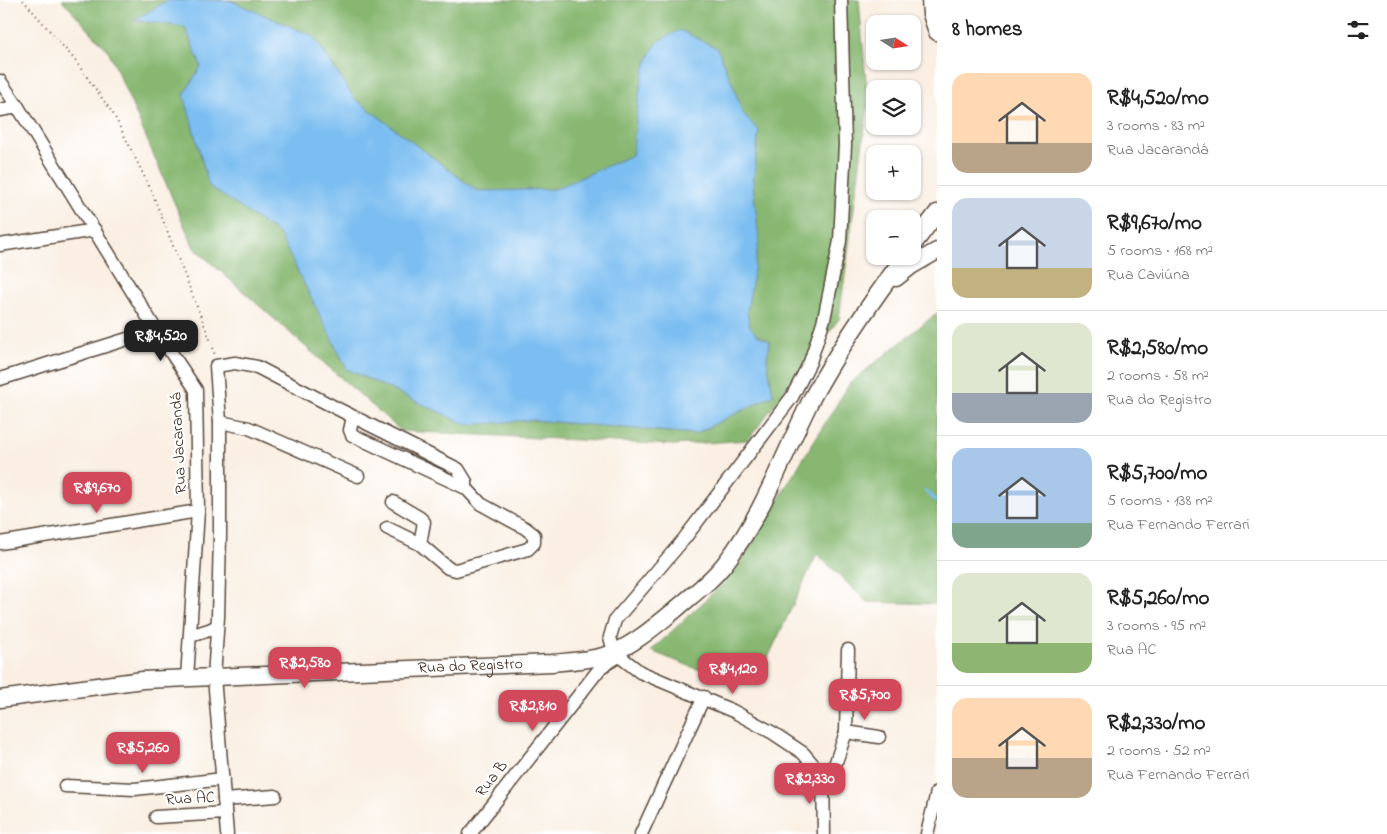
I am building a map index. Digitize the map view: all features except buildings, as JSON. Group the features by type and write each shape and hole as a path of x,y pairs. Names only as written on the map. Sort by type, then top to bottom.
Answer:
{"main road":[{"path":"930,0 931,14 937,32"},
{"path":"921,234 937,213"},
{"path":"878,292 911,266 937,251"},
{"path":"878,292 898,265"},
{"name":"Rua do Registro","path":"0,699 143,680 552,664 617,654 644,635 710,581 725,563 752,522 812,399 849,334 878,292"}],"street":[{"path":"824,834 823,776 803,753 774,733 733,711 704,697 640,672 617,654 610,637 616,620 684,539 792,397 810,362 824,319 840,241 845,145 841,0"},
{"name":"Rua Jacarandá","path":"0,81 156,330 196,390 198,511 187,678"},
{"path":"0,110 18,107"},
{"path":"0,246 95,230"},
{"path":"0,379 156,330"},
{"path":"227,834 214,677 220,534 220,422 216,366 235,363 257,366 353,417 350,430 352,435 466,488 480,504 525,528 534,536 534,543 528,550 456,570 448,568 420,544 386,528"},
{"path":"220,422 249,428 358,476"},
{"path":"393,502 424,522 420,544"},
{"path":"0,543 198,511"},
{"path":"190,636 217,626"},
{"path":"823,776 835,765 846,732 848,650"},
{"name":"Rua B","path":"470,834 601,667 617,654"},
{"path":"641,834 704,697"},
{"path":"846,732 879,737"},
{"path":"65,786 135,789 222,779"},
{"path":"927,834 937,792"},
{"path":"224,800 275,796"},
{"name":"Rua AC","path":"156,817 226,813"}],"path":[{"path":"23,0 74,59 114,115 151,190 213,347 216,366"}],"green space":[{"path":"62,0 859,0 866,81 866,119 839,319 748,440 674,445 401,431 194,248 109,52"},
{"path":"937,313 937,604 867,602 817,554 767,660 697,669 651,651 734,573 850,383"}],"water":[{"path":"169,0 229,0 313,36 354,98 477,191 555,189 632,155 641,83 645,68 656,45 664,38 680,30 717,48 742,112 759,131 753,183 759,240 747,313 750,326 757,335 770,341 767,359 773,395 695,434 532,420 467,425 347,369 279,234 209,186 184,95 201,66 185,27 134,20"}],"waterway":[{"path":"925,491 937,501"}]}
